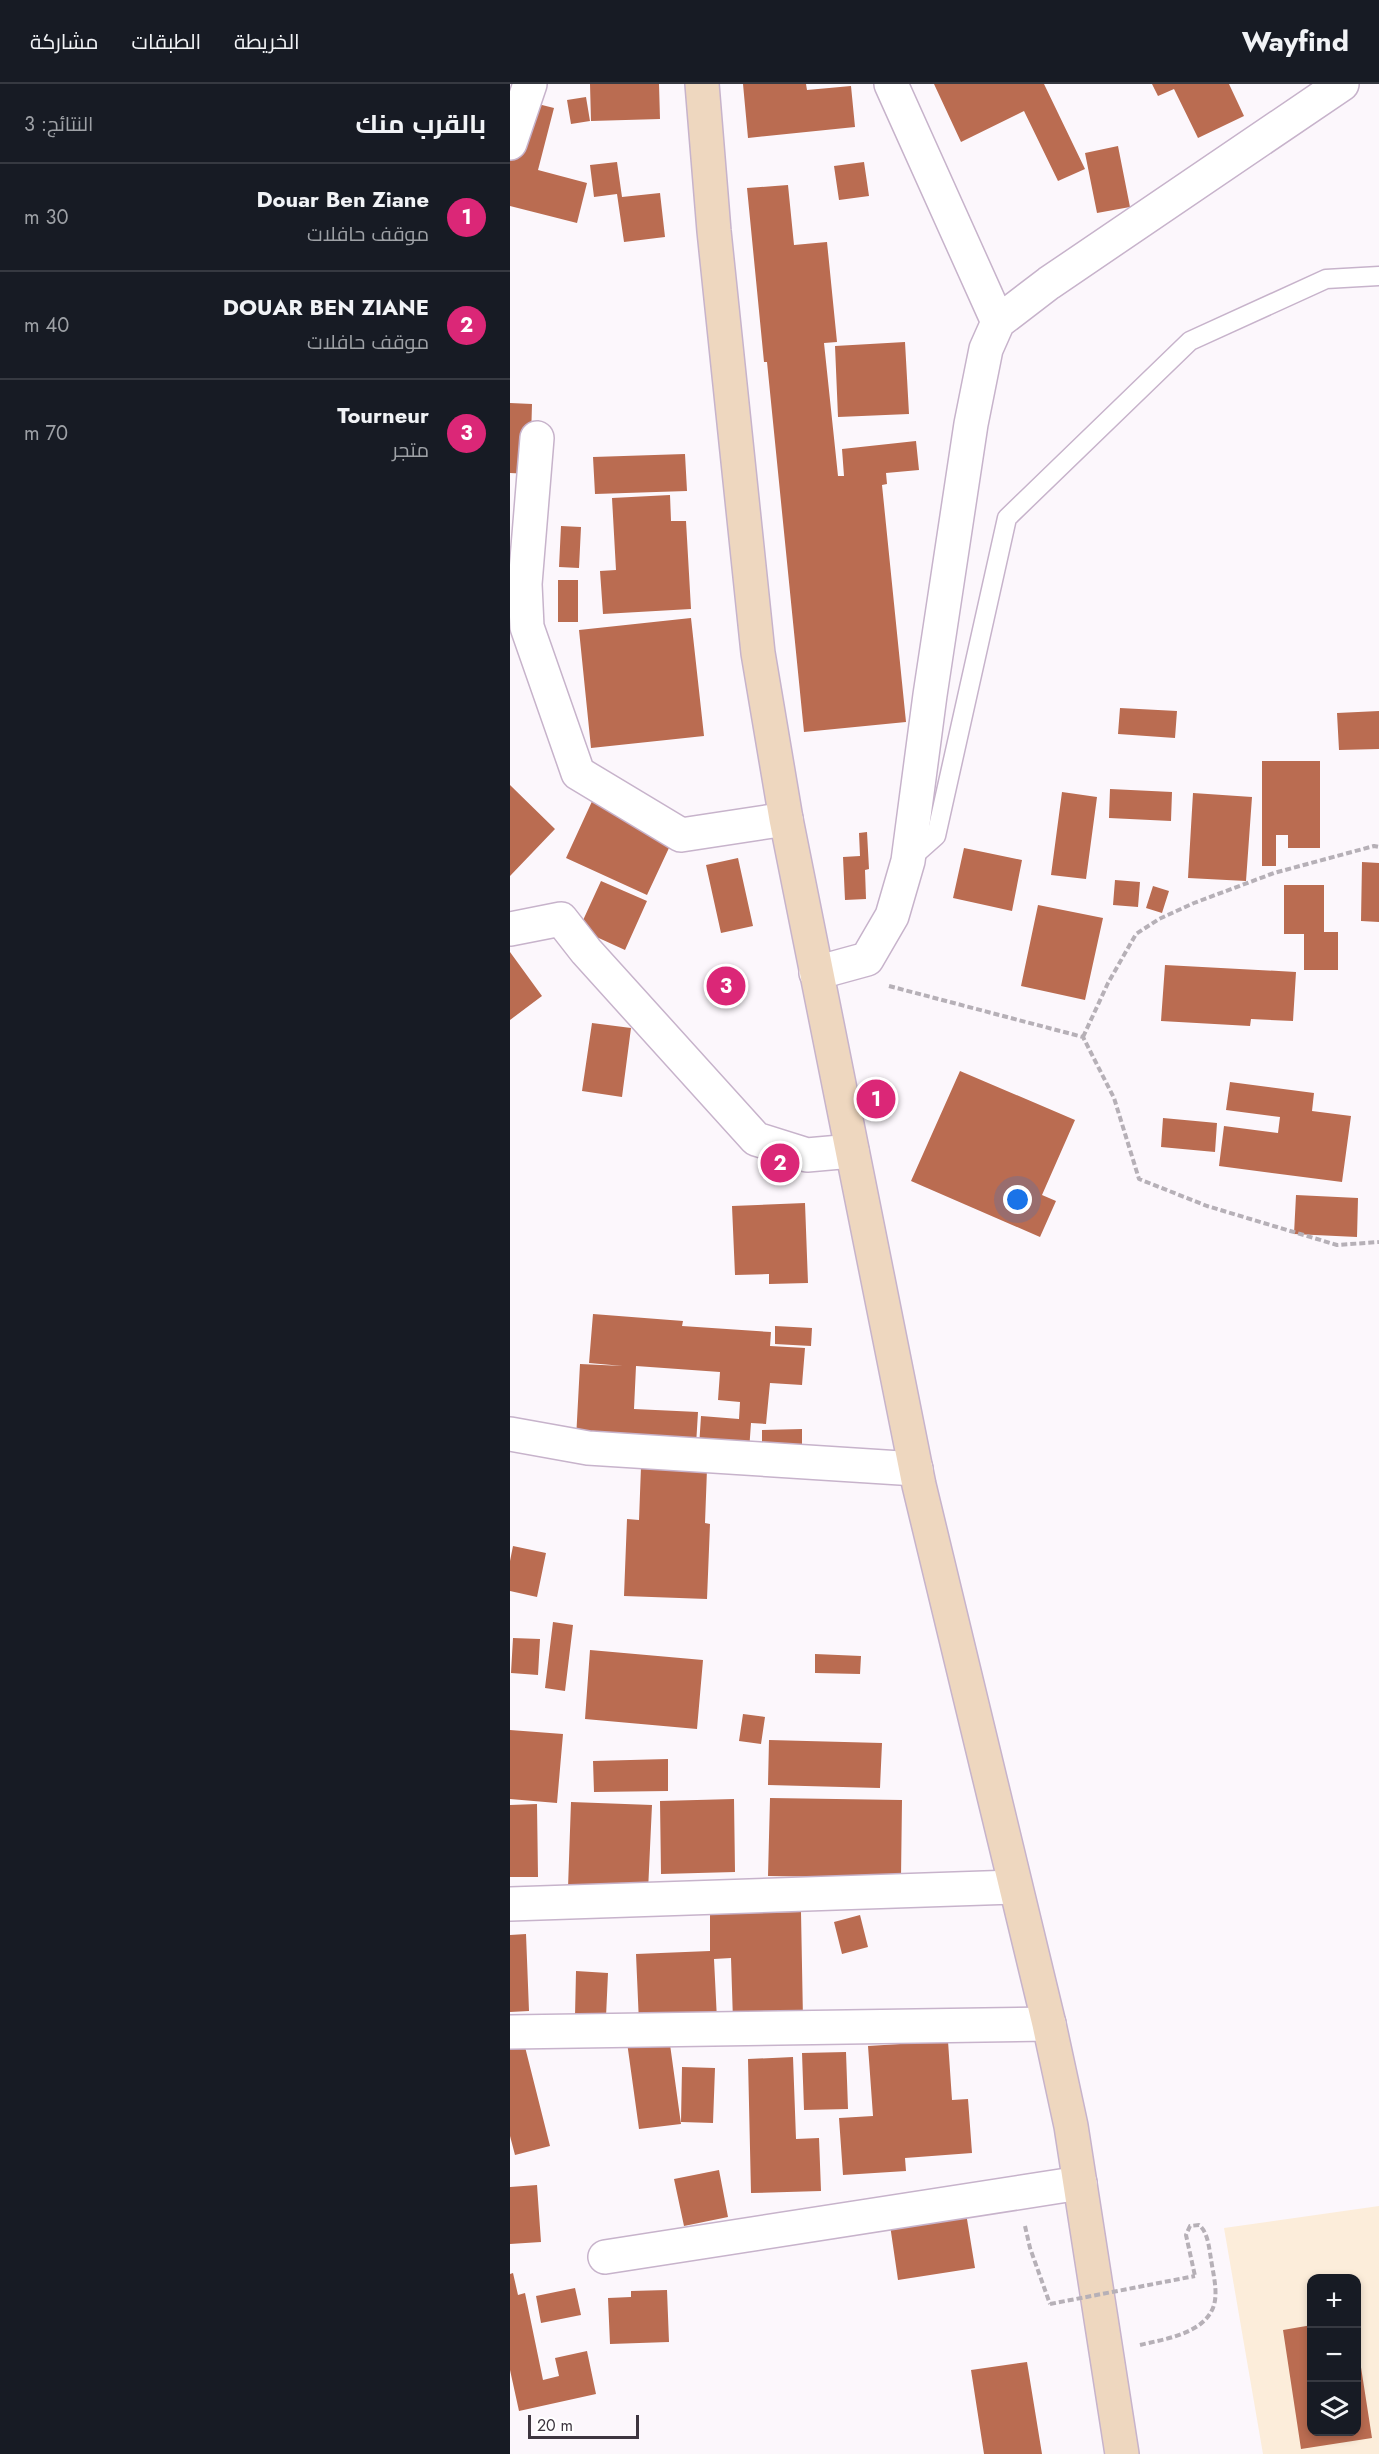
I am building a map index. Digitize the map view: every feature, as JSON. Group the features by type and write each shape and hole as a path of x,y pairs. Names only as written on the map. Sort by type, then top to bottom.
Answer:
{"main road":[{"path":"702,84 714,231 759,653 786,819 916,1469 1014,1887 1049,2024 1071,2126 1122,2454"}],"street":[{"path":"510,143 530,84"},
{"path":"891,84 998,322"},
{"path":"816,973 867,959 892,916 908,861 930,695 971,424 986,349 998,322 1049,284 1342,84"},
{"path":"537,438 517,584 527,627 578,773 681,835 786,819"},
{"path":"510,929 561,919 586,951 756,1139 807,1155 852,1151"},
{"path":"510,1434 588,1448 916,1469"},
{"path":"510,1904 1014,1887"},
{"path":"510,2032 1049,2024"},
{"path":"605,2257 1080,2183"}],"lane":[{"path":"908,861 936,836 1007,518 1190,341 1326,279 1379,276"}],"path":[{"path":"1083,1037 1107,983 1136,934 1160,919 1194,903 1274,873 1374,846 1379,848"},
{"path":"878,992 889,986 1083,1037 1114,1098 1139,1179 1207,1206 1337,1245 1379,1242"},
{"path":"1030,2248 1050,2304 1195,2276 1186,2235 1190,2226 1199,2225 1203,2228 1214,2279 1214,2305 1208,2317 1198,2325 1170,2338 1107,2352"}],"shaded area":[{"path":"1379,2206 1379,2454 1263,2454 1224,2228"}],"building":[{"path":"590,84 659,84 660,119 591,121"},
{"path":"743,84 806,84 807,90 851,86 855,127 748,138"},
{"path":"934,84 1044,84 1085,169 1058,181 1024,111 961,142"},
{"path":"1152,84 1229,84 1244,116 1198,138 1174,89 1158,96"},
{"path":"586,97 590,121 571,124 567,100"},
{"path":"522,100 554,108 538,170 587,183 577,223 510,206 510,146"},
{"path":"1118,146 1130,207 1097,213 1085,153"},
{"path":"617,162 622,197 660,193 665,237 624,242 617,194 594,197 590,165"},
{"path":"864,162 869,196 839,200 834,166"},
{"path":"788,185 794,245 827,242 837,342 824,343 838,476 844,476 842,449 916,441 919,470 886,473 887,484 882,485 906,722 804,732 747,188"},
{"path":"905,342 909,414 838,417 835,346"},
{"path":"510,403 532,404 530,474 510,473"},
{"path":"685,454 687,491 595,494 593,457"},
{"path":"670,495 671,521 686,521 691,609 603,614 600,571 616,570 612,498"},
{"path":"561,526 581,527 579,568 559,567"},
{"path":"558,580 578,580 578,622 558,622"},
{"path":"691,618 704,736 591,748 579,630"},
{"path":"1120,708 1177,711 1175,738 1118,734"},
{"path":"1379,711 1379,749 1339,750 1337,713"},
{"path":"1262,761 1320,761 1320,848 1288,848 1288,835 1276,835 1276,866 1262,866"},
{"path":"510,785 555,829 510,876"},
{"path":"1110,789 1172,792 1171,821 1109,818"},
{"path":"1062,792 1097,797 1086,879 1051,875"},
{"path":"1193,793 1252,797 1246,881 1188,878"},
{"path":"594,797 675,835 647,895 566,858"},
{"path":"867,832 869,869 865,870 866,899 845,900 843,857 860,856 859,833"},
{"path":"964,848 1022,860 1012,911 953,898"},
{"path":"738,858 753,926 721,933 706,865"},
{"path":"1362,862 1379,863 1379,922 1361,921"},
{"path":"1115,880 1140,882 1138,907 1113,905"},
{"path":"601,881 647,901 625,950 579,929"},
{"path":"1284,885 1324,885 1324,932 1338,932 1338,970 1304,970 1304,934 1284,934"},
{"path":"1153,886 1169,891 1162,913 1146,908"},
{"path":"1038,905 1103,918 1085,1000 1021,986"},
{"path":"510,952 542,996 510,1020"},
{"path":"1165,965 1296,972 1293,1021 1251,1019 1250,1026 1161,1021"},
{"path":"592,1023 631,1028 622,1097 582,1091"},
{"path":"960,1071 1075,1120 1042,1195 1056,1201 1040,1237 911,1181"},
{"path":"1230,1082 1314,1093 1312,1111 1351,1116 1342,1182 1219,1166 1224,1126 1278,1133 1280,1117 1226,1110"},
{"path":"1163,1118 1217,1123 1215,1152 1161,1147"},
{"path":"1296,1195 1358,1198 1357,1237 1294,1234"},
{"path":"805,1203 808,1283 769,1284 769,1274 735,1275 732,1206"},
{"path":"593,1314 683,1321 682,1326 771,1332 770,1346 805,1348 802,1385 770,1383 766,1424 751,1423 749,1451 699,1447 701,1416 739,1419 740,1402 718,1400 720,1372 636,1366 634,1409 698,1412 696,1445 576,1439 580,1364 623,1366 589,1363"},
{"path":"775,1326 812,1328 811,1346 775,1344"},
{"path":"802,1429 802,1455 762,1455 762,1430"},
{"path":"641,1467 707,1469 705,1523 710,1524 707,1599 624,1596 627,1519 639,1520"},
{"path":"513,1546 546,1553 537,1597 510,1591 510,1561"},
{"path":"553,1622 573,1625 565,1691 545,1688"},
{"path":"513,1638 540,1639 538,1675 511,1673"},
{"path":"590,1650 703,1660 697,1729 585,1719"},
{"path":"815,1654 861,1656 860,1674 815,1673"},
{"path":"743,1714 765,1717 761,1744 739,1741"},
{"path":"510,1730 563,1734 557,1803 510,1799"},
{"path":"769,1740 882,1743 880,1788 768,1785"},
{"path":"668,1759 668,1791 594,1792 593,1761"},
{"path":"770,1798 902,1800 901,1878 768,1876"},
{"path":"734,1799 735,1872 661,1874 660,1801"},
{"path":"571,1802 652,1805 648,1891 568,1888"},
{"path":"537,1804 538,1877 510,1877 510,1805"},
{"path":"801,1912 803,2020 733,2021 731,1958 714,1959 717,2020 639,2023 636,1954 710,1951 710,1914"},
{"path":"860,1915 868,1947 842,1954 834,1922"},
{"path":"526,1934 529,2011 510,2012 510,1935"},
{"path":"576,1971 608,1973 606,2017 575,2016"},
{"path":"668,2030 681,2124 639,2129 626,2035"},
{"path":"522,2035 550,2146 515,2155 510,2136 510,2038"},
{"path":"948,2041 952,2100 968,2099 972,2153 905,2158 906,2171 843,2175 839,2118 873,2116 868,2046"},
{"path":"846,2052 848,2109 804,2110 802,2053"},
{"path":"793,2057 796,2139 819,2138 821,2191 751,2193 748,2059"},
{"path":"682,2067 715,2068 713,2123 681,2122"},
{"path":"719,2170 728,2217 684,2226 674,2179"},
{"path":"537,2185 541,2242 510,2244 510,2187"},
{"path":"966,2213 975,2268 898,2280 890,2225"},
{"path":"513,2273 518,2295 525,2293 543,2380 559,2376 555,2358 587,2351 596,2394 519,2411 510,2370 510,2274"},
{"path":"575,2288 581,2315 541,2323 536,2296"},
{"path":"667,2290 669,2342 610,2344 608,2298 631,2297 631,2291"},
{"path":"1307,2326 1307,2436 1361,2436 1361,2367 1372,2438 1301,2449 1283,2330"},
{"path":"1027,2362 1042,2454 984,2454 971,2370"}],"place":[{"name":"Tourneur","path":"726,986"},
{"name":"Douar Ben Ziane","path":"876,1099"},
{"name":"DOUAR BEN ZIANE","path":"780,1163"}]}
